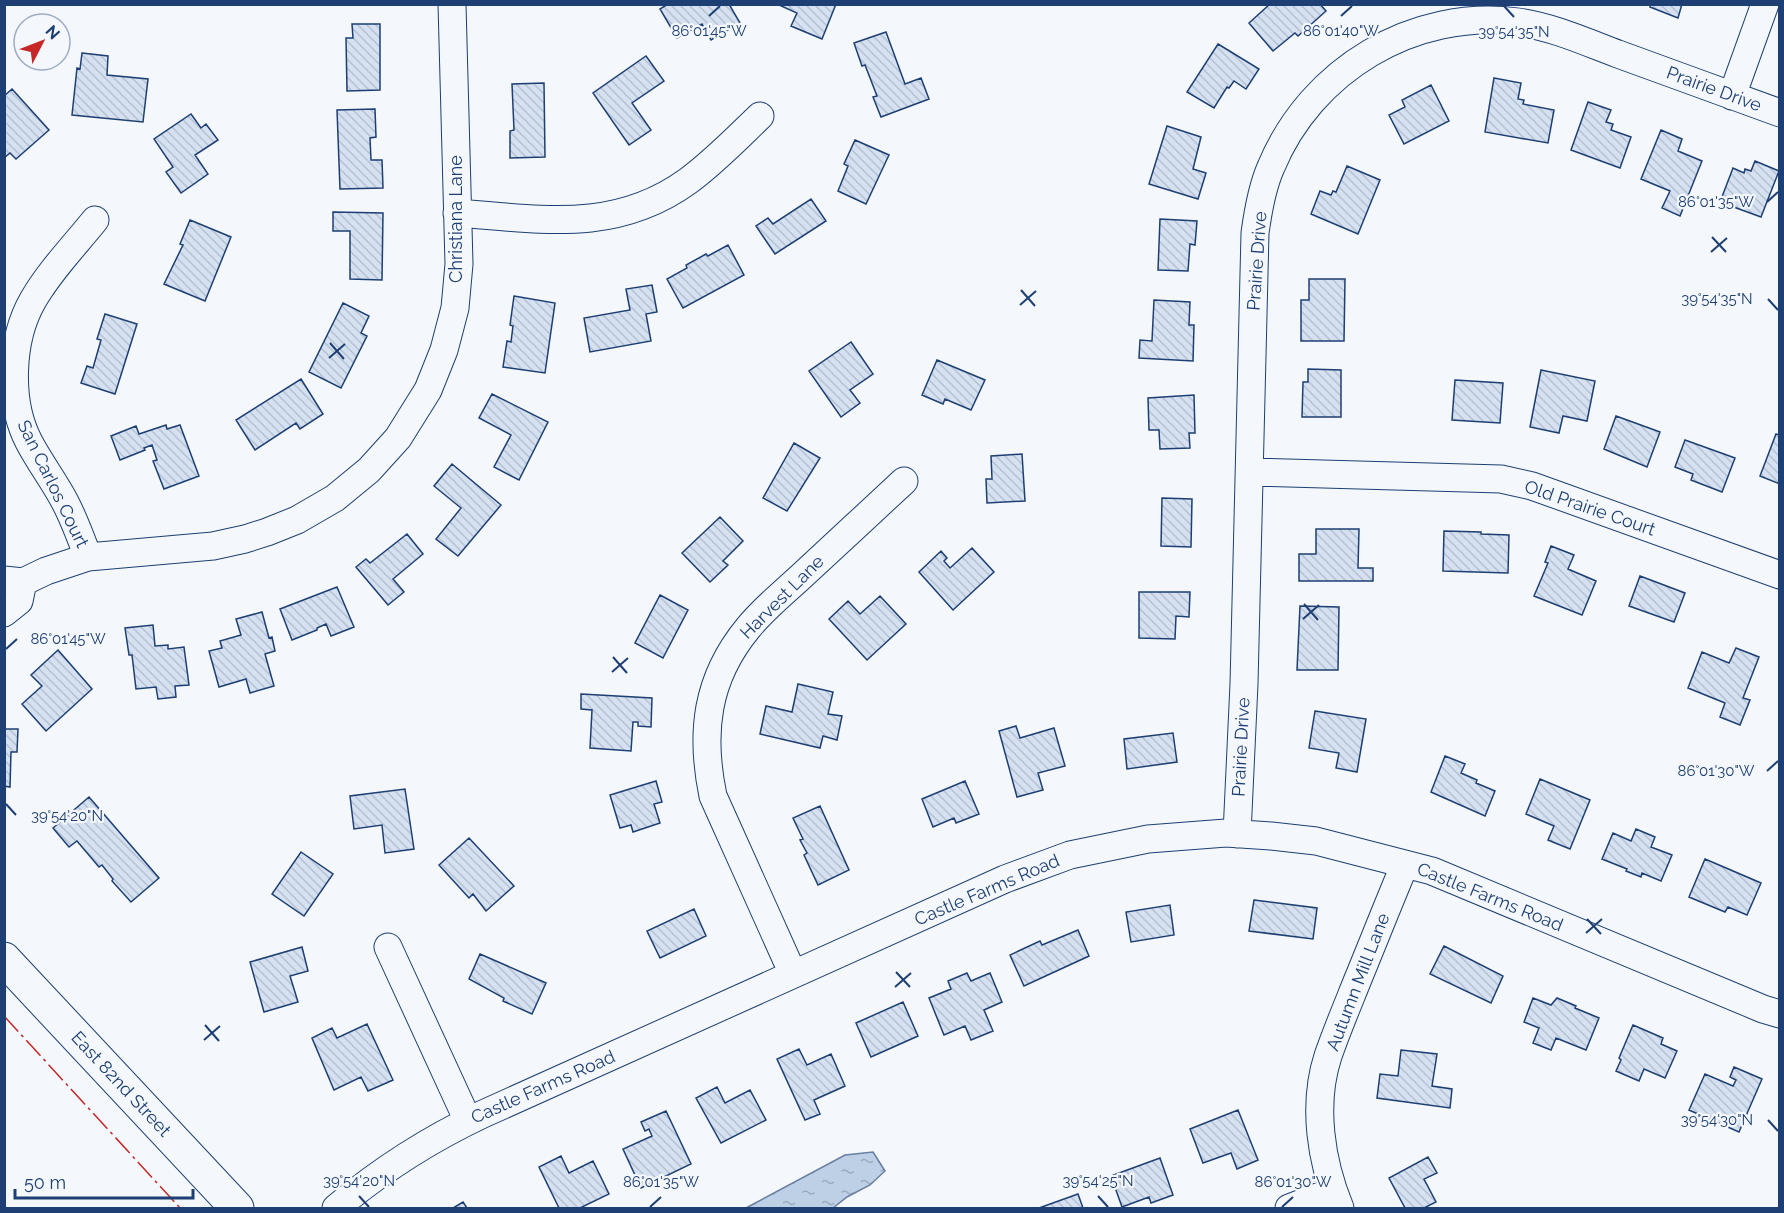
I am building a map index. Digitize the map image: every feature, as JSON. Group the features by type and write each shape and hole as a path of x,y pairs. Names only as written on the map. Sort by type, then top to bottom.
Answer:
{"main road":[{"name":"East 82nd Street","path":"4,959 237,1209"}],"street":[{"name":"Christiana Lane","path":"4,613 19,601 14,581 88,557 202,547 245,539 277,528 316,509 352,485 391,446 411,420 428,390 444,350 453,319 457,286 459,264 452,4"},
{"path":"1732,96 1765,4"},
{"name":"Prairie Drive","path":"1237,834 1245,673 1254,243 1261,200 1270,169 1290,130 1317,95 1341,72 1377,48 1428,28 1472,21 1516,22 1558,32 1779,113"},
{"path":"457,213 575,220 597,219 630,210 661,197 689,180 760,116"},
{"name":"San Carlos Court","path":"88,557 68,507 29,442 21,423 14,383 23,320 33,300 95,220"},
{"name":"Old Prairie Court","path":"1250,472 1501,479 1532,486 1779,575"},
{"name":"Harvest Lane","path":"793,974 714,796 706,741 712,697 729,655 755,619 904,481"},
{"name":"Castle Farms Road","path":"336,1209 399,1161 468,1121 1005,879 1059,859 1103,847 1148,839 1203,834 1237,834 1316,841 1432,871 1752,1005 1779,1014"},
{"name":"Autumn Mill Lane","path":"1336,1200 1326,1171 1322,1138 1321,1095 1326,1068 1335,1035 1405,864"},
{"path":"388,947 468,1121"},
{"path":"1289,1209 1336,1200"}],"water":[{"path":"873,1152 885,1171 870,1185 847,1197 833,1208 746,1208 845,1155"}],"building":[{"path":"668,4 729,4 740,23 711,40 702,24 677,38 660,9"},
{"path":"777,4 836,4 822,39 791,26 797,13"},
{"path":"1270,4 1320,4 1326,11 1298,36 1295,33 1273,51 1249,23"},
{"path":"1651,4 1682,4 1678,18 1650,7"},
{"path":"352,24 380,24 380,90 347,91 346,38 353,38"},
{"path":"886,32 905,84 921,78 929,99 881,117 873,97 877,96 865,65 862,66 854,43"},
{"path":"1218,44 1259,69 1246,89 1234,81 1229,88 1227,87 1214,108 1187,92"},
{"path":"82,53 108,56 107,75 148,79 143,122 72,115 77,68 80,69"},
{"path":"646,56 664,81 632,103 651,130 629,145 593,93"},
{"path":"1494,78 1521,83 1518,99 1524,100 1523,104 1554,110 1548,143 1485,132"},
{"path":"544,83 545,157 510,158 510,131 514,130 512,84"},
{"path":"1431,85 1449,121 1404,144 1389,115 1405,107 1402,100"},
{"path":"12,89 49,130 16,159 10,153 4,158 4,96"},
{"path":"1588,102 1611,110 1606,122 1613,124 1611,130 1631,137 1620,168 1571,150"},
{"path":"375,109 376,137 370,138 371,160 382,160 383,188 340,189 337,110"},
{"path":"191,114 201,128 206,124 218,140 195,155 208,174 181,193 166,172 173,167 154,139"},
{"path":"1167,126 1201,137 1193,169 1206,173 1198,199 1149,184"},
{"path":"1661,130 1682,139 1678,151 1702,161 1680,216 1662,208 1670,191 1641,179"},
{"path":"855,140 889,155 866,204 838,191 848,166 844,164"},
{"path":"1755,161 1779,171 1761,217 1720,202 1733,168 1744,173 1745,169 1751,171"},
{"path":"1347,166 1380,180 1358,234 1311,214 1320,191 1331,195 1333,191 1336,192"},
{"path":"811,199 826,221 775,254 756,226 768,218 773,224"},
{"path":"333,212 383,213 382,280 350,279 350,231 333,231"},
{"path":"1160,219 1197,221 1195,245 1190,244 1188,271 1158,270"},
{"path":"190,220 231,237 205,301 164,284 183,245 180,244"},
{"path":"728,245 744,275 683,308 667,279 687,268 686,265"},
{"path":"1309,279 1345,279 1344,341 1301,341 1301,300 1309,300"},
{"path":"652,285 657,312 646,314 651,341 590,352 584,318 630,310 626,289"},
{"path":"514,296 555,303 545,373 503,367 507,341 511,342 513,326 510,325"},
{"path":"1154,300 1190,302 1189,325 1194,325 1193,361 1139,358 1140,340 1152,341"},
{"path":"343,303 369,316 361,333 367,336 341,388 309,372"},
{"path":"105,314 137,324 115,394 81,383 87,366 93,368 101,340 97,339"},
{"path":"851,342 873,374 850,390 860,403 841,417 809,371"},
{"path":"937,360 985,380 971,410 945,399 943,404 922,395"},
{"path":"1308,369 1341,370 1341,417 1302,417 1303,382 1308,382"},
{"path":"1541,370 1595,381 1587,421 1563,416 1559,433 1530,427"},
{"path":"301,379 323,414 300,429 296,423 255,450 236,420"},
{"path":"1455,380 1503,383 1500,423 1452,420"},
{"path":"492,394 548,422 519,480 494,467 511,435 479,418"},
{"path":"1194,395 1195,433 1189,433 1190,448 1160,449 1159,430 1149,430 1148,398"},
{"path":"1616,416 1660,432 1647,467 1604,449"},
{"path":"166,425 167,429 180,425 199,476 164,489 153,461 157,460 152,445 120,460 111,436 136,426 139,434"},
{"path":"1776,434 1780,435 1780,484 1760,476"},
{"path":"1685,440 1735,458 1722,492 1691,480 1693,474 1675,467"},
{"path":"794,443 820,458 787,511 763,498"},
{"path":"1022,454 1025,501 987,503 986,479 992,479 991,456"},
{"path":"452,464 501,505 458,556 436,539 461,508 434,486"},
{"path":"1162,498 1192,499 1191,547 1161,546"},
{"path":"720,517 743,541 723,561 728,565 710,582 682,553"},
{"path":"1316,529 1359,529 1358,568 1373,568 1373,581 1299,581 1299,554 1316,554"},
{"path":"1444,531 1509,535 1508,573 1443,571"},
{"path":"407,534 423,554 393,579 404,592 388,605 356,567 366,559 370,563"},
{"path":"1551,546 1574,555 1568,569 1596,581 1582,615 1534,596 1548,563 1545,562"},
{"path":"972,548 994,572 953,610 919,572 941,551 947,558 944,561 950,568"},
{"path":"1640,576 1685,593 1674,622 1629,606"},
{"path":"337,587 354,627 331,636 326,624 292,640 280,609"},
{"path":"1139,592 1190,592 1189,617 1176,616 1175,639 1139,638"},
{"path":"660,595 688,610 663,658 635,643"},
{"path":"880,596 906,624 867,660 829,619 848,601 860,614"},
{"path":"1300,606 1339,607 1338,670 1297,670"},
{"path":"262,612 275,651 265,654 274,686 250,693 246,679 219,687 209,651 222,648 220,641 241,635 236,619"},
{"path":"153,625 155,646 168,645 168,649 184,647 189,685 175,686 176,697 158,699 156,687 136,689 132,655 129,655 125,628"},
{"path":"1736,648 1759,657 1743,698 1750,700 1740,725 1720,717 1725,703 1688,688 1702,652 1729,663"},
{"path":"58,650 92,689 46,731 22,704 42,686 31,675"},
{"path":"798,684 833,692 828,714 842,716 837,740 823,736 820,748 760,734 766,706 792,712"},
{"path":"581,694 652,698 651,727 638,726 638,722 633,722 631,751 590,748 592,710 581,709"},
{"path":"1315,711 1366,719 1357,772 1336,768 1339,753 1309,748"},
{"path":"1016,726 1020,738 1054,728 1065,766 1038,773 1043,790 1017,797 999,731"},
{"path":"4,729 18,729 17,752 11,752 10,787 4,786"},
{"path":"1173,733 1177,762 1127,769 1124,739"},
{"path":"1445,756 1465,764 1461,773 1477,780 1476,783 1495,791 1485,816 1431,792"},
{"path":"1540,779 1590,800 1570,849 1548,840 1554,826 1526,814"},
{"path":"656,781 662,802 654,804 660,823 633,832 631,825 620,828 610,795"},
{"path":"965,781 979,814 956,823 954,818 933,827 922,799"},
{"path":"405,789 414,849 385,853 382,825 354,829 350,796"},
{"path":"89,797 159,878 131,902 112,881 113,879 102,865 99,867 77,841 69,847 53,828"},
{"path":"820,806 849,870 818,885 804,855 807,853 800,840 803,839 793,818"},
{"path":"1636,829 1655,837 1651,847 1672,855 1661,881 1642,873 1641,877 1602,859 1613,833 1631,841"},
{"path":"469,838 514,886 486,911 473,894 469,898 439,865"},
{"path":"301,852 333,874 304,916 272,894"},
{"path":"1705,859 1761,883 1747,915 1728,907 1725,912 1689,897"},
{"path":"1254,900 1317,908 1313,939 1249,931"},
{"path":"1170,905 1174,935 1131,942 1126,912"},
{"path":"694,909 706,936 660,958 647,931"},
{"path":"1078,930 1089,956 1024,986 1010,955 1040,941 1042,945"},
{"path":"1444,946 1503,976 1491,1003 1430,974"},
{"path":"302,947 308,971 290,976 298,1002 264,1012 250,962"},
{"path":"480,954 546,983 532,1014 503,1001 504,998 469,979"},
{"path":"967,973 971,981 990,973 1002,1002 984,1010 993,1031 971,1040 965,1026 944,1035 929,998 951,989 948,981"},
{"path":"1533,998 1551,1005 1557,998 1599,1018 1586,1050 1556,1038 1551,1050 1533,1043 1539,1028 1524,1022"},
{"path":"903,1002 918,1036 871,1057 856,1023"},
{"path":"367,1024 393,1080 368,1091 361,1077 334,1090 312,1038 332,1028 337,1038"},
{"path":"1633,1025 1663,1038 1661,1044 1677,1051 1665,1078 1644,1069 1639,1081 1616,1071"},
{"path":"799,1049 807,1065 831,1054 845,1086 814,1100 820,1114 805,1120 777,1059"},
{"path":"1401,1050 1437,1054 1432,1086 1452,1089 1450,1108 1377,1098 1380,1074 1398,1076"},
{"path":"1734,1067 1762,1079 1739,1132 1689,1110 1705,1074 1733,1086 1736,1080 1730,1077"},
{"path":"717,1087 725,1103 750,1090 766,1120 721,1143 696,1098"},
{"path":"1238,1110 1258,1160 1237,1169 1231,1153 1203,1163 1190,1129"},
{"path":"666,1111 691,1164 641,1188 623,1149 652,1136 649,1129 645,1131 641,1122"},
{"path":"561,1156 569,1173 593,1161 609,1194 580,1208 559,1208 539,1167"},
{"path":"1428,1157 1437,1173 1424,1179 1436,1202 1424,1208 1405,1208 1389,1178"},
{"path":"1160,1158 1173,1195 1151,1203 1149,1197 1122,1207 1111,1176"},
{"path":"1078,1194 1083,1208 1039,1208"},
{"path":"463,1202 467,1208 453,1208"}],"power":[{"path":"4,1016 180,1208"}]}
